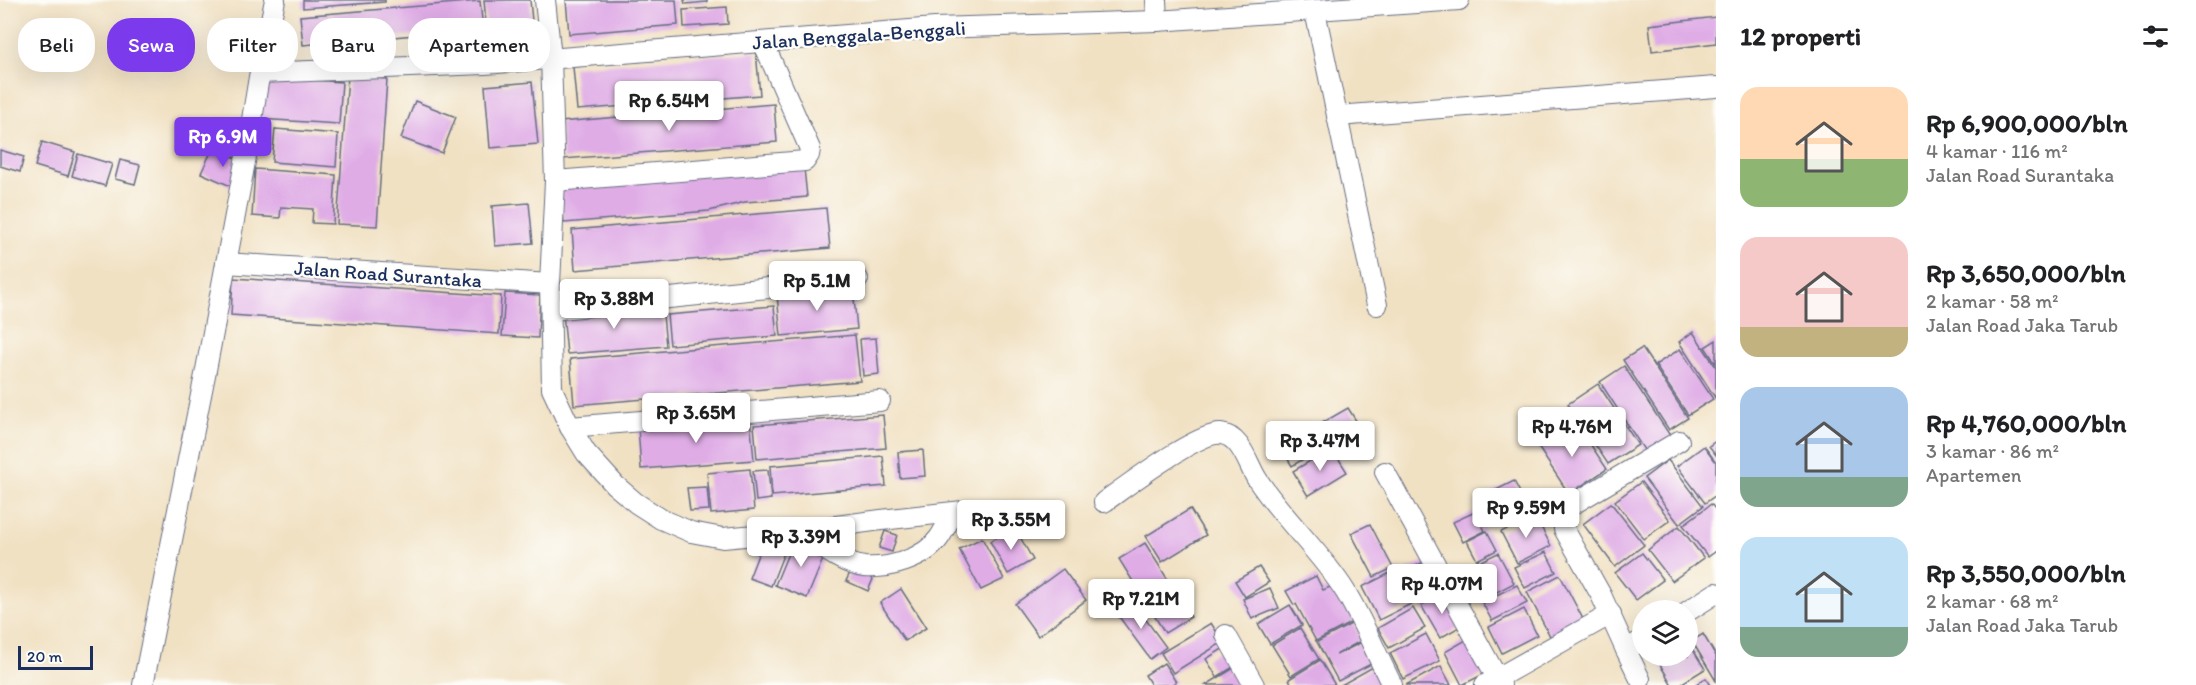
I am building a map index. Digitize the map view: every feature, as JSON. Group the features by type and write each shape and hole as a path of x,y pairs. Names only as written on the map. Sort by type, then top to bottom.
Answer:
{"street":[{"path":"143,685 275,0"},
{"path":"545,0 551,58 555,182 550,284 552,389 570,427 586,453 615,485 636,503 661,519 691,532 723,538 972,510"},
{"path":"1156,0 1157,21"},
{"name":"Jalan Benggala-Benggali","path":"260,73 486,64 935,28 1157,21 1459,0"},
{"path":"1315,11 1377,304"},
{"path":"555,182 805,161 810,149 768,41"},
{"path":"1337,116 1716,87"},
{"name":"Jalan Road Surantaka","path":"226,263 550,284"},
{"path":"551,310 858,279"},
{"path":"570,427 880,401"},
{"path":"1104,502 1163,460 1211,435 1221,433 1228,436 1242,451 1257,479 1344,590 1392,685"},
{"path":"1632,642 1611,614 1564,529 1566,512 1570,506 1679,441"},
{"path":"1385,472 1494,683 1611,614"},
{"path":"800,531 844,560 863,567 890,565 916,557 938,540 952,514"},
{"path":"1698,605 1716,593"},
{"path":"1226,635 1254,685"},
{"path":"1636,666 1638,683"}],"building":[{"path":"303,0 385,0 385,2 303,8"},
{"path":"484,0 530,0 532,18 486,18"},
{"path":"566,0 676,0 678,25 569,34"},
{"path":"684,0 707,0 707,2 685,4"},
{"path":"480,1 482,18 408,18 408,36 396,37 396,18 310,18 310,44 303,45 300,16"},
{"path":"727,7 728,24 684,27 683,10"},
{"path":"1716,17 1716,43 1652,51 1649,25"},
{"path":"756,52 760,95 577,110 573,67"},
{"path":"348,76 387,79 377,226 337,224"},
{"path":"262,77 342,82 339,124 259,119"},
{"path":"532,82 538,144 490,148 485,86"},
{"path":"415,101 456,117 442,153 401,138"},
{"path":"774,104 777,142 563,159 560,122"},
{"path":"275,129 338,134 336,167 272,162"},
{"path":"42,142 75,152 68,176 35,166"},
{"path":"213,148 244,162 233,187 201,173"},
{"path":"0,150 24,157 20,172 0,166"},
{"path":"78,154 112,164 105,186 72,176"},
{"path":"120,160 140,165 135,184 115,179"},
{"path":"804,168 807,197 745,202 709,211 564,223 560,183"},
{"path":"255,169 336,175 333,224 312,223 313,209 281,207 280,218 252,216"},
{"path":"529,203 533,243 495,246 492,206"},
{"path":"826,208 830,248 575,270 572,230"},
{"path":"233,278 501,296 499,334 231,315"},
{"path":"853,288 857,329 781,336 777,295"},
{"path":"505,293 540,295 538,338 502,336"},
{"path":"662,305 666,346 567,354 563,313"},
{"path":"774,306 777,336 670,345 667,315"},
{"path":"1693,332 1716,367 1716,399 1679,342"},
{"path":"855,335 860,381 574,405 570,359"},
{"path":"876,338 879,374 863,376 860,339"},
{"path":"1716,340 1716,364 1705,347"},
{"path":"1642,348 1688,418 1669,430 1623,360"},
{"path":"1680,349 1713,399 1688,415 1655,365"},
{"path":"1624,366 1671,437 1646,453 1600,382"},
{"path":"1598,384 1638,445 1608,464 1568,404"},
{"path":"1348,408 1367,438 1341,454 1322,423"},
{"path":"883,415 886,448 757,459 754,425"},
{"path":"750,418 754,460 641,469 638,427"},
{"path":"1576,423 1607,469 1569,494 1538,447"},
{"path":"1317,430 1326,445 1292,466 1283,451"},
{"path":"1716,441 1716,455 1709,446"},
{"path":"1704,446 1716,462 1716,495 1705,503 1677,466"},
{"path":"1332,448 1347,472 1308,496 1293,471"},
{"path":"923,450 925,476 900,478 898,452"},
{"path":"883,456 886,486 772,496 770,466"},
{"path":"1668,460 1703,506 1679,524 1644,478"},
{"path":"750,469 754,510 711,514 707,473"},
{"path":"768,470 771,499 756,501 753,471"},
{"path":"1514,481 1529,510 1503,523 1488,494"},
{"path":"1641,482 1670,520 1644,539 1615,501"},
{"path":"707,487 709,510 690,511 687,488"},
{"path":"1611,503 1644,545 1615,567 1583,524"},
{"path":"1711,504 1716,510 1716,551 1708,557 1683,525"},
{"path":"1190,509 1206,535 1162,562 1146,536"},
{"path":"1475,512 1485,531 1463,542 1453,522"},
{"path":"1535,515 1551,546 1517,563 1501,532"},
{"path":"1370,524 1393,568 1374,577 1351,533"},
{"path":"1679,526 1704,558 1672,581 1648,550"},
{"path":"1015,528 1033,560 1008,574 990,541"},
{"path":"885,531 897,535 892,552 879,548"},
{"path":"1487,531 1497,550 1477,560 1467,541"},
{"path":"982,538 1004,579 981,590 959,549"},
{"path":"794,539 826,552 807,598 775,585"},
{"path":"763,542 785,550 771,586 749,578"},
{"path":"1145,543 1191,617 1165,633 1119,559"},
{"path":"1546,552 1556,572 1525,588 1514,567"},
{"path":"1498,553 1514,583 1491,595 1475,564"},
{"path":"1642,553 1663,580 1636,600 1615,573"},
{"path":"1425,561 1438,586 1416,598 1403,573"},
{"path":"1259,567 1269,582 1245,597 1235,581"},
{"path":"852,569 873,579 868,591 846,581"},
{"path":"1063,569 1086,600 1038,636 1015,604"},
{"path":"1398,569 1415,602 1379,620 1362,587"},
{"path":"1560,575 1584,621 1551,638 1527,592"},
{"path":"1316,576 1323,590 1335,585 1354,621 1316,641 1296,604 1294,605 1286,591"},
{"path":"1517,585 1527,603 1492,621 1482,602"},
{"path":"1270,588 1279,608 1252,619 1243,599"},
{"path":"901,589 926,628 905,641 880,603"},
{"path":"1445,592 1463,625 1440,638 1421,605"},
{"path":"1133,602 1166,647 1150,659 1117,614"},
{"path":"1290,605 1302,625 1270,644 1258,624"},
{"path":"1413,608 1425,628 1389,648 1378,628"},
{"path":"1524,609 1537,635 1502,653 1489,627"},
{"path":"1211,623 1223,642 1173,673 1161,653"},
{"path":"1353,623 1362,640 1336,655 1362,642 1373,663 1338,681 1317,642"},
{"path":"1300,628 1319,659 1291,676 1272,645"},
{"path":"1426,634 1440,661 1403,679 1390,653"},
{"path":"1703,634 1716,656 1716,681 1698,651 1698,637"},
{"path":"1466,640 1484,674 1462,685 1445,652"},
{"path":"1224,648 1235,666 1217,677 1206,659"},
{"path":"1698,658 1705,669 1679,685 1672,685 1661,666 1698,666"},
{"path":"1320,660 1335,685 1292,685 1289,679"},
{"path":"1164,663 1176,682 1171,685 1151,685 1145,675"},
{"path":"1441,666 1451,685 1406,685"},
{"path":"1373,667 1383,685 1341,685"},
{"path":"1234,668 1245,685 1206,685"},
{"path":"1706,678 1711,685 1694,685"}]}
